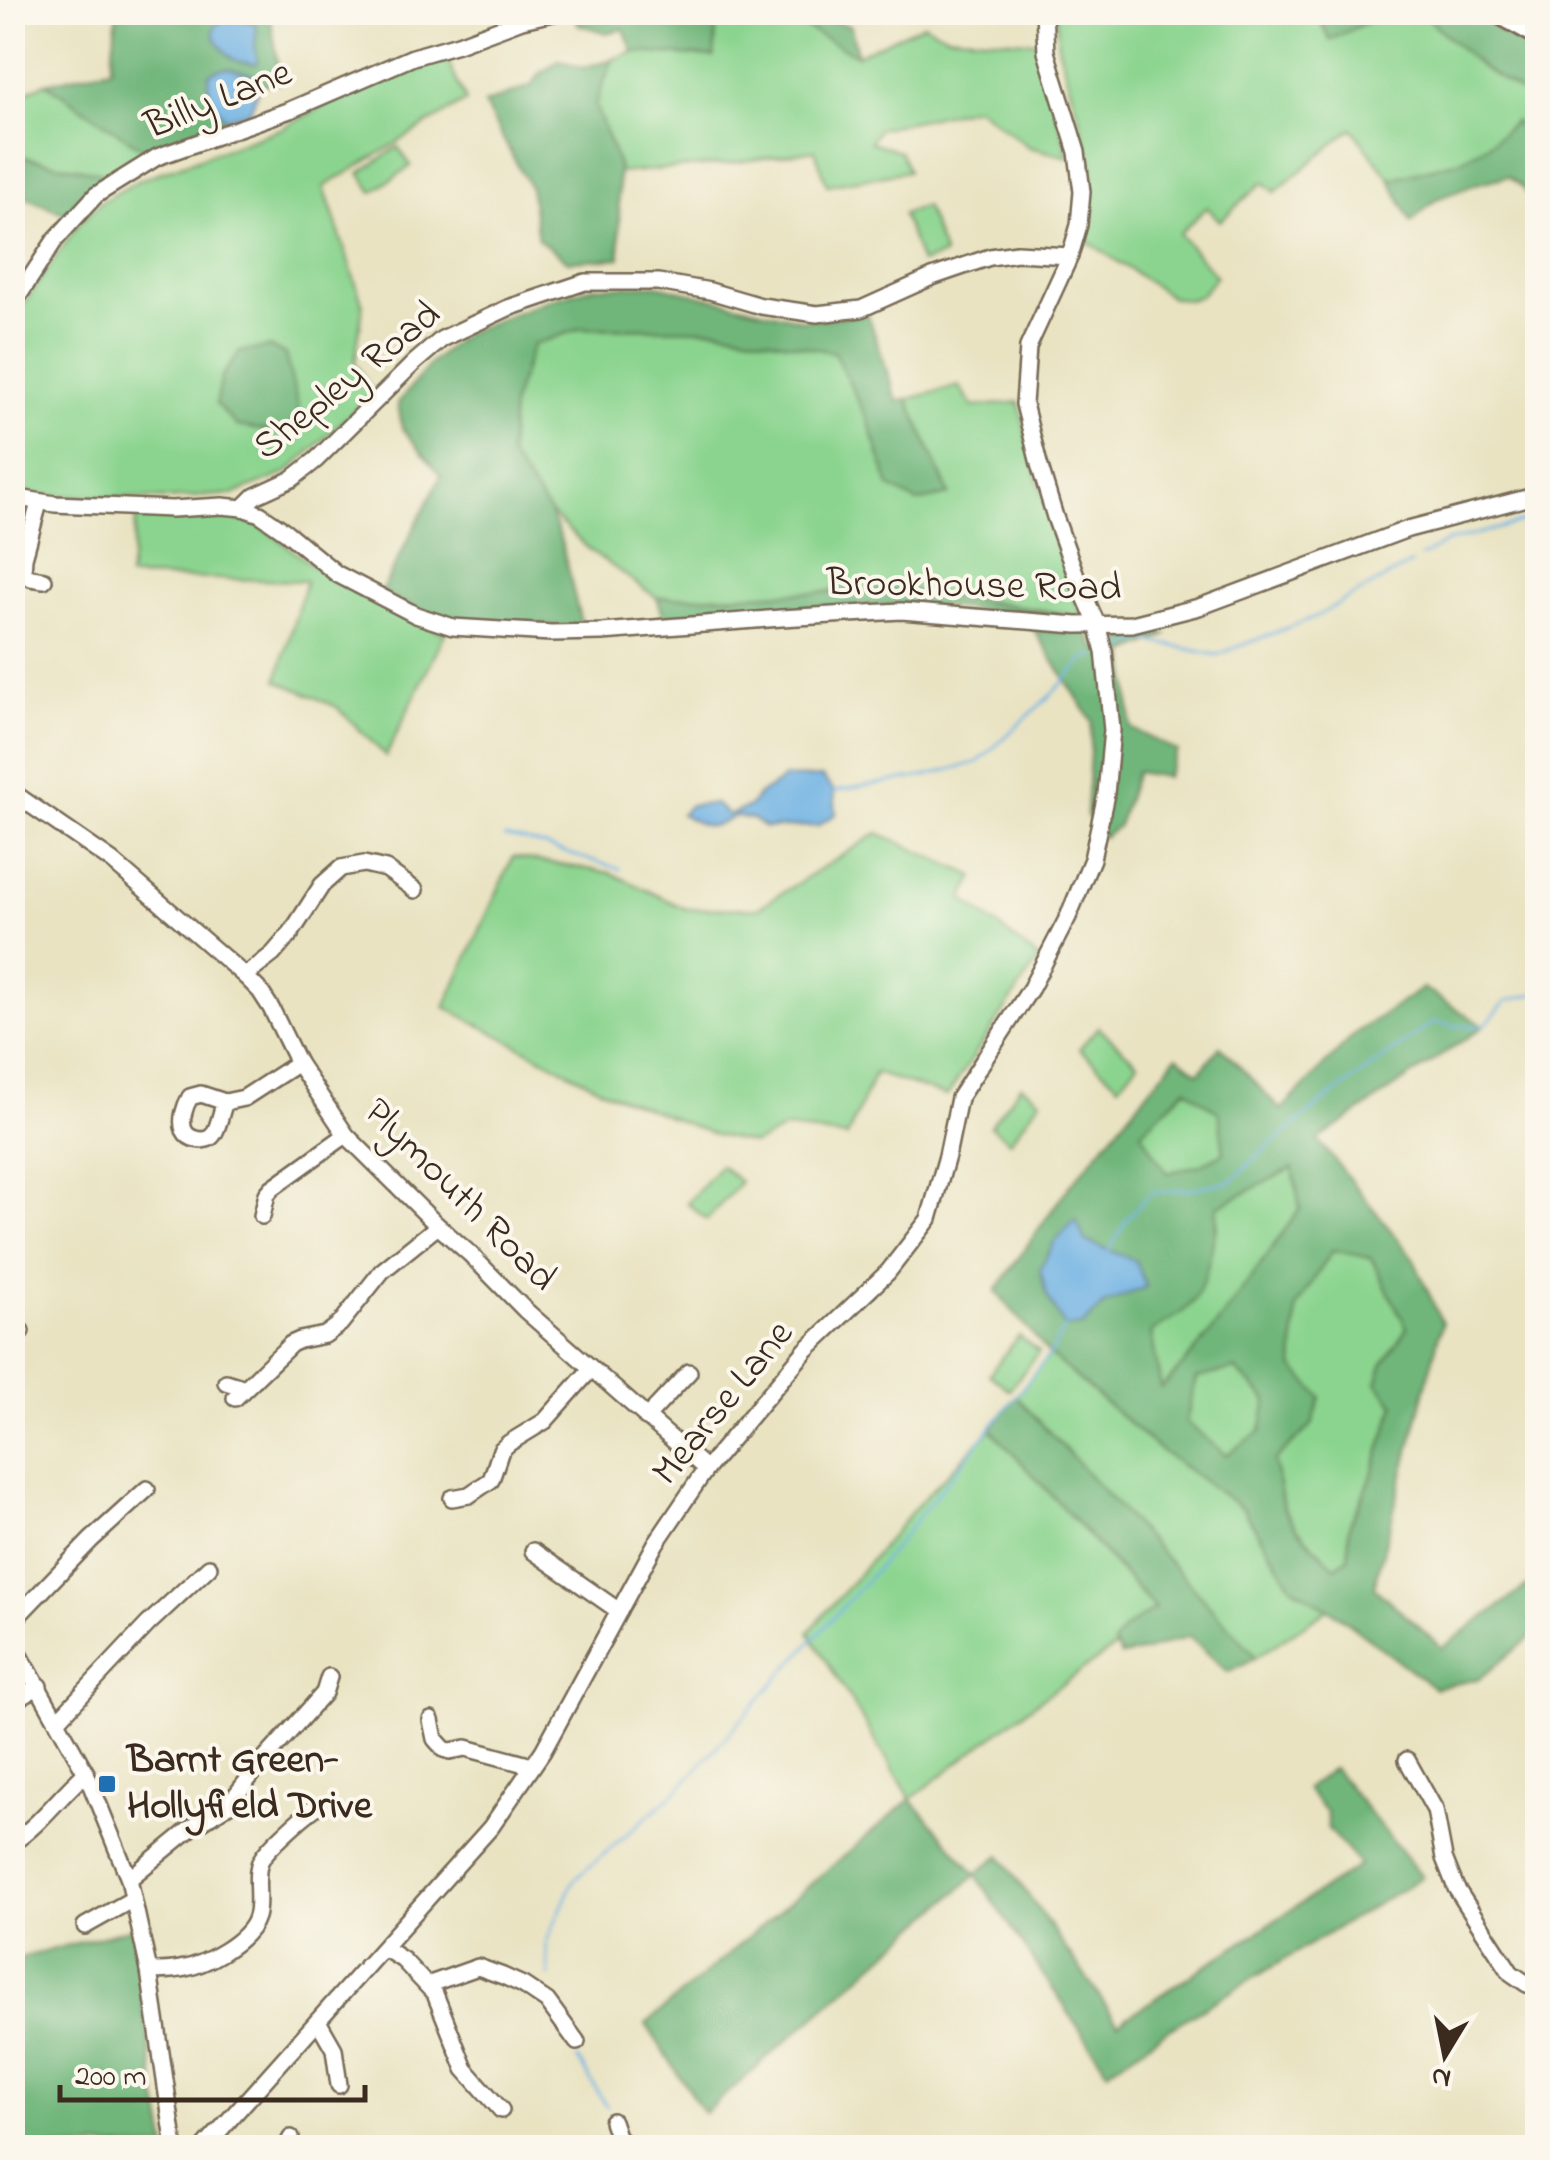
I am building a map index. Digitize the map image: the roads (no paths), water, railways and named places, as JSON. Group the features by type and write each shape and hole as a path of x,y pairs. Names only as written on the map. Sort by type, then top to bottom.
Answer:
{"highway":[{"path":"1500,12 1538,33"}],"street":[{"name":"Billy Lane","path":"12,306 55,240 96,195 157,157 290,110 413,57 522,20 558,12"},
{"name":"Mearse Lane","path":"204,2148 491,1828 544,1751 656,1544 706,1469 806,1350 888,1272 929,1218 959,1098 1031,988 1092,860 1106,794 1112,730 1104,650 1055,517 1024,404 1028,347 1070,256 1079,225 1082,181 1046,52 1044,12"},
{"name":"Shepley Road","path":"15,502 243,508 255,496 292,479 316,460 442,339 508,308 585,282 658,282 710,291 760,306 817,314 861,309 932,277 990,257 1017,253 1070,256"},
{"name":"Brookhouse Road","path":"243,508 260,514 337,574 416,615 453,627 551,634 901,612 1077,625 1132,624 1199,608 1408,528 1538,495"},
{"path":"39,503 23,573 44,580"},
{"path":"1104,650 1132,624"},
{"name":"Plymouth Road","path":"12,792 112,861 245,976 271,1008 298,1063 346,1134 525,1310 706,1469"},
{"path":"245,976 292,933 322,885 342,868 364,864 386,868 415,890"},
{"path":"225,1102 244,1098 298,1063"},
{"path":"262,1216 272,1188 346,1134"},
{"path":"226,1382 240,1393 291,1344 326,1335 340,1324 382,1270 438,1226"},
{"path":"452,1498 469,1495 490,1480 501,1450 546,1422 591,1369"},
{"path":"646,1418 689,1372"},
{"path":"12,1622 146,1489"},
{"path":"533,1551 619,1612"},
{"path":"58,1720 208,1567"},
{"path":"12,1641 86,1773 128,1879 149,1971 176,2144"},
{"path":"128,1879 190,1829 229,1804 324,1693 329,1677"},
{"path":"12,1702 39,1686"},
{"path":"431,1720 436,1739 444,1749 466,1748 532,1766"},
{"path":"1408,1760 1435,1810 1444,1858 1456,1888 1511,1973 1538,1987"},
{"path":"12,1843 40,1821 86,1773"},
{"path":"149,1971 183,1969 240,1940 257,1916 260,1861 299,1819 316,1807"},
{"path":"85,1926 133,1899"},
{"path":"384,1948 402,1960 435,1994 465,2069 501,2110"},
{"path":"427,1985 478,1967 503,1976 547,2001 577,2042"},
{"path":"318,2021 334,2049 342,2089"},
{"path":"612,2122 626,2148"}],"water":[{"path":"233,19 257,25 256,64 234,60 217,40 217,25"},
{"path":"228,68 254,75 260,85 250,111 227,118 211,99 208,81 209,74"},
{"path":"822,777 834,791 836,814 817,826 765,828 752,819 735,816 708,826 681,814 690,805 715,804 729,815 749,807 759,795 785,778"},
{"path":"1076,1219 1085,1241 1136,1261 1146,1287 1104,1304 1082,1326 1065,1327 1046,1294 1040,1269 1054,1243"}],"waterway":[{"path":"1421,557 1446,542 1538,518"},
{"path":"1111,651 1144,640 1217,655 1315,617 1412,563"},
{"path":"834,791 926,776 978,762 1085,659 1097,655"},
{"path":"504,837 620,869"},
{"path":"1109,1251 1127,1219 1150,1193 1230,1182 1332,1095 1425,1028 1435,1022 1484,1026 1506,1001 1538,993"},
{"path":"549,1976 546,1943 573,1881 679,1789 879,1566 1050,1354 1065,1327"},
{"path":"577,2058 607,2107"}],"place":[{"name":"Barnt Green- Hollyfield Drive","path":"107,1784"}]}
